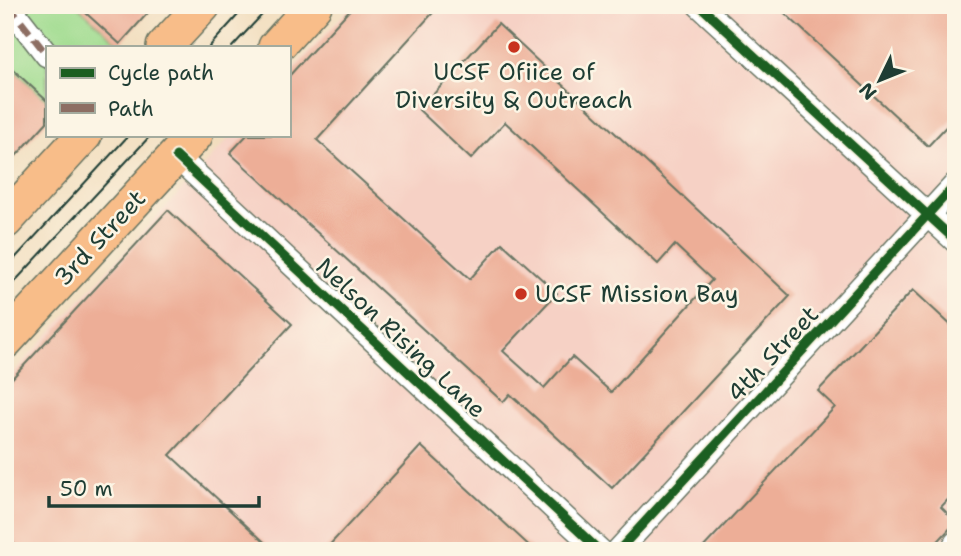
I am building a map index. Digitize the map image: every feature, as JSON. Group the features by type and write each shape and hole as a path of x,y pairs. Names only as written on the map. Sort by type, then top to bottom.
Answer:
{"main road":[{"path":"165,46 203,5"},
{"path":"277,46 314,5"},
{"path":"5,221 83,136"},
{"name":"3rd Street","path":"5,341 185,145"}],"street":[{"path":"8,5 46,54"},
{"path":"699,5 956,242"},
{"name":"Nelson Rising Lane","path":"185,145 600,551"},
{"name":"4th Street","path":"618,551 956,184"},
{"path":"952,551 956,543"}],"shaded area":[{"name":"UCSF Mission Bay","path":"352,5 956,5 956,551 20,551 5,537 5,382 231,136 290,136 290,72"}],"green space":[{"path":"5,5 77,5 120,44 46,46 46,100 5,62"}],"building":[{"path":"77,5 155,5 120,44"},
{"path":"354,5 440,5 317,140 470,279 502,243 557,293 503,351 544,388 572,357 611,392 712,280 675,245 658,264 505,122 471,159 419,110 498,24 790,296 612,488 510,394 503,402 230,153 246,136 290,136 290,75"},
{"path":"776,5 956,5 956,116 928,146"},
{"path":"5,62 46,100 46,123 5,168"},
{"path":"168,210 292,324 170,455 274,551 22,551 5,536 5,386"},
{"path":"913,290 956,330 956,491 941,507 956,522 929,551 700,551 835,407 818,391"},
{"path":"421,446 535,551 324,551"}],"tram line":[{"path":"210,46 247,5"},
{"path":"233,46 271,5"},
{"path":"5,269 128,136"},
{"path":"5,292 150,136"}],"marked path":[{"path":"8,5 46,54"},
{"path":"952,551 956,543"}],"cycle path":[{"path":"699,5 956,241"},
{"path":"176,156 600,551"},
{"path":"618,551 956,184"}],"place":[{"name":"UCSF Ofiice of Diversity & Outreach","path":"514,47"},
{"name":"UCSF Mission Bay","path":"521,294"}]}
